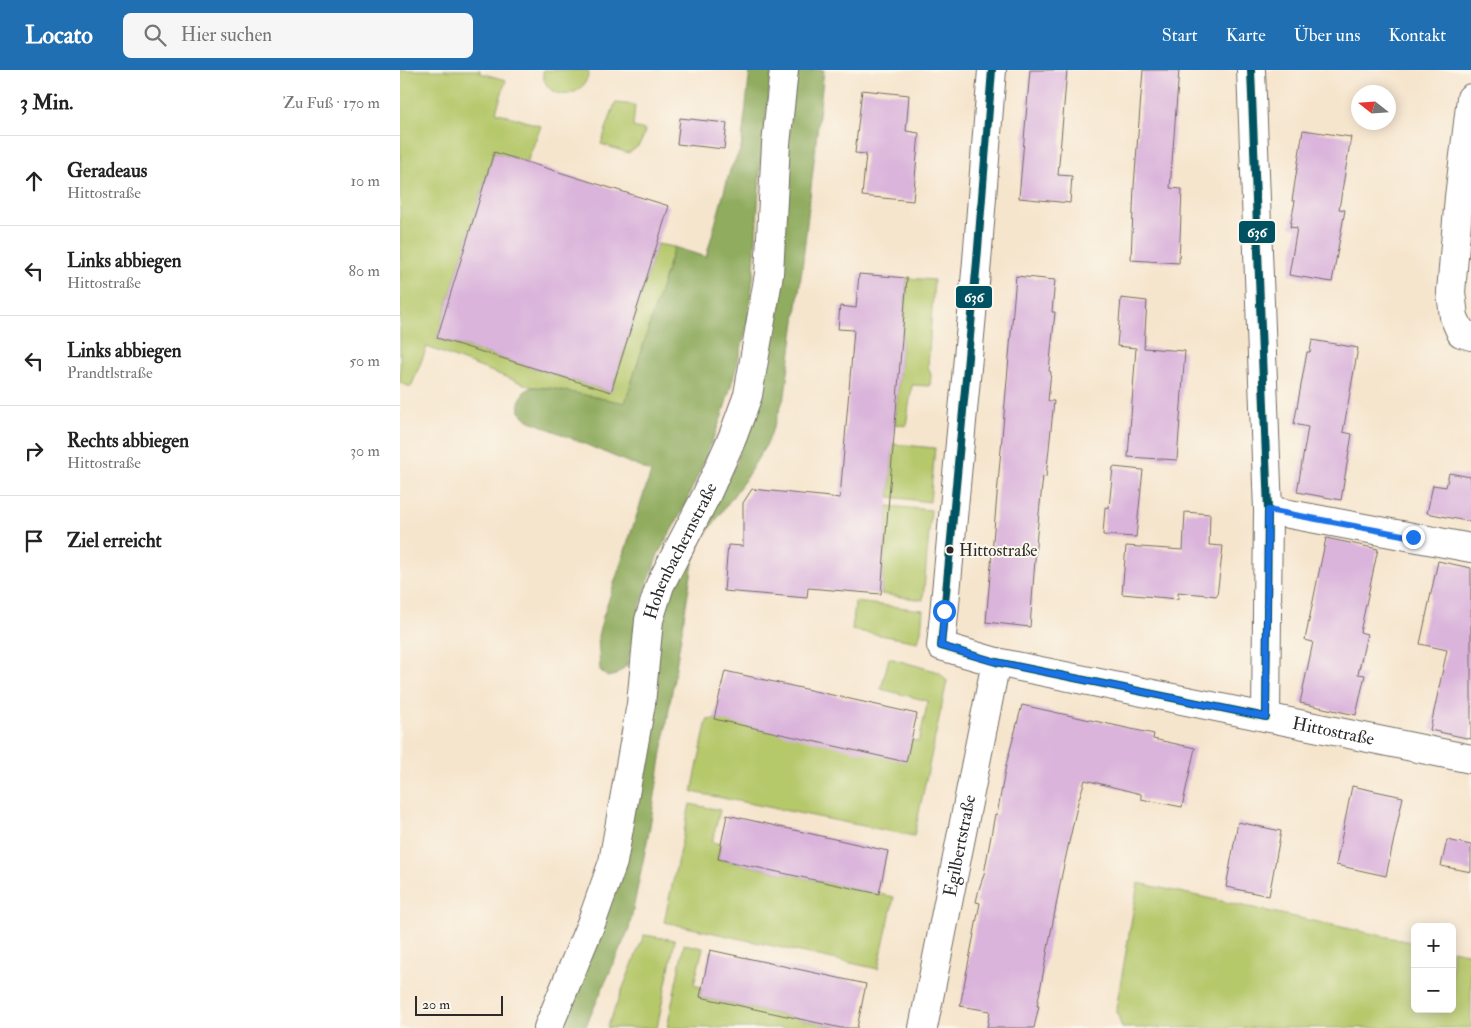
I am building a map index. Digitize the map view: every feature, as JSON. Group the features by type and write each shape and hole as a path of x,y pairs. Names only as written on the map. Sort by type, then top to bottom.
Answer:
{"street":[{"name":"Hohenbachernstraße","path":"548,1028 592,921 613,862 641,704 649,620 660,585 710,488 733,436 748,395 769,274 776,144 784,70"},
{"name":"Hittostraße","path":"992,70 977,261 941,646 996,662 1471,759"},
{"path":"1251,70 1268,510 1266,717"},
{"path":"1471,98 1459,196 1451,292 1454,317 1461,334 1471,336"},
{"path":"1268,510 1471,548"},
{"name":"Egilbertstraße","path":"923,1028 996,662"}],"green space":[{"path":"400,70 480,70 480,73 506,80 496,112 541,126 527,162 494,152 437,338 611,392 657,244 674,247 625,404 550,388 532,387 427,347 411,387 400,383"},
{"path":"543,70 588,70 589,73 585,83 578,90 571,94 563,94 555,92 549,87 544,80"},
{"path":"750,70 772,70 761,158 754,270 748,323 722,416 681,513 658,554 640,606 627,665 616,675 607,677 600,670 598,636 651,472 528,420 520,412 519,402 524,392 532,387 550,388 625,403 674,247 706,257 730,170 741,149"},
{"path":"796,70 824,70 802,269 785,395 768,442 744,481 701,541 693,563 649,832 629,929 585,1028 561,1028 649,696 668,591 737,462 787,152"},
{"path":"615,103 635,105 633,127 645,130 640,144 628,153 601,144"},
{"path":"907,278 934,280 928,366 931,375 930,386 912,385 906,426 895,424"},
{"path":"893,444 935,448 930,502 889,497"},
{"path":"888,506 931,510 923,600 881,594"},
{"path":"855,602 923,610 918,642 852,630"},
{"path":"889,658 939,672 947,681 914,836 692,792 707,720 714,719 919,741 928,701 881,689"},
{"path":"690,804 720,810 712,842 721,844 718,859 894,897 878,969 664,922"},
{"path":"1138,883 1411,942 1411,1013 1456,1013 1456,951 1471,954 1471,1028 1122,1028 1116,1009"},
{"path":"644,935 675,940 657,1028 607,1028"},
{"path":"684,944 703,948 694,984 702,988 700,997 841,1028 667,1028"}],"building":[{"path":"1030,70 1067,70 1058,175 1072,176 1070,203 1019,198"},
{"path":"1143,70 1179,70 1170,188 1182,189 1179,263 1131,260 1134,186"},
{"path":"862,90 909,95 906,131 919,133 913,201 862,196 866,154 855,153"},
{"path":"680,118 727,123 724,149 677,144"},
{"path":"1303,130 1351,137 1339,209 1345,210 1332,282 1289,275 1297,228 1290,227 1295,201 1292,201"},
{"path":"494,152 669,206 611,392 437,338"},
{"path":"859,274 907,278 881,594 808,588 807,598 724,591 728,545 743,546 743,503 752,489 840,498 854,330 838,329 840,306 856,308"},
{"path":"1016,276 1055,280 1052,312 1055,312 1048,401 1054,401 1046,477 1043,476 1030,627 986,622"},
{"path":"1121,298 1147,301 1144,348 1185,351 1177,460 1128,457 1136,348 1117,346"},
{"path":"1312,340 1358,348 1343,432 1352,434 1341,500 1297,492 1308,427 1294,424 1307,352 1310,352"},
{"path":"1113,467 1143,470 1136,537 1103,535 1105,507 1109,508"},
{"path":"1449,473 1471,477 1471,522 1427,513 1433,485 1446,487"},
{"path":"1185,512 1210,514 1209,545 1223,546 1217,596 1178,592 1178,599 1122,594 1126,546 1183,550"},
{"path":"1326,538 1378,549 1360,632 1367,634 1358,674 1365,675 1356,715 1300,703 1313,642 1305,640"},
{"path":"1438,561 1471,568 1471,739 1430,730 1447,650 1420,644"},
{"path":"725,671 917,714 906,762 714,719"},
{"path":"1022,705 1154,734 1153,739 1195,748 1182,807 1141,799 1141,794 1085,780 1078,802 1062,874 1034,1028 987,1028 990,1011 960,1006 980,903 976,902 984,874 995,814 997,815 1006,765"},
{"path":"1352,786 1403,797 1386,876 1336,865"},
{"path":"727,815 888,851 879,894 718,859"},
{"path":"1238,822 1281,831 1269,896 1226,887"},
{"path":"1447,840 1471,845 1471,872 1441,866"},
{"path":"710,950 866,984 857,1028 841,1028 700,997"}],"transit line":[{"name":"636","path":"992,70 977,261 941,646 996,662 1266,717"},
{"name":"636","path":"1251,70 1268,510 1266,717"}],"place":[{"name":"Hittostraße","path":"950,550"}],"route":[{"path":"944,611 941,646 996,662 1266,717 1268,510 1413,537"}]}
